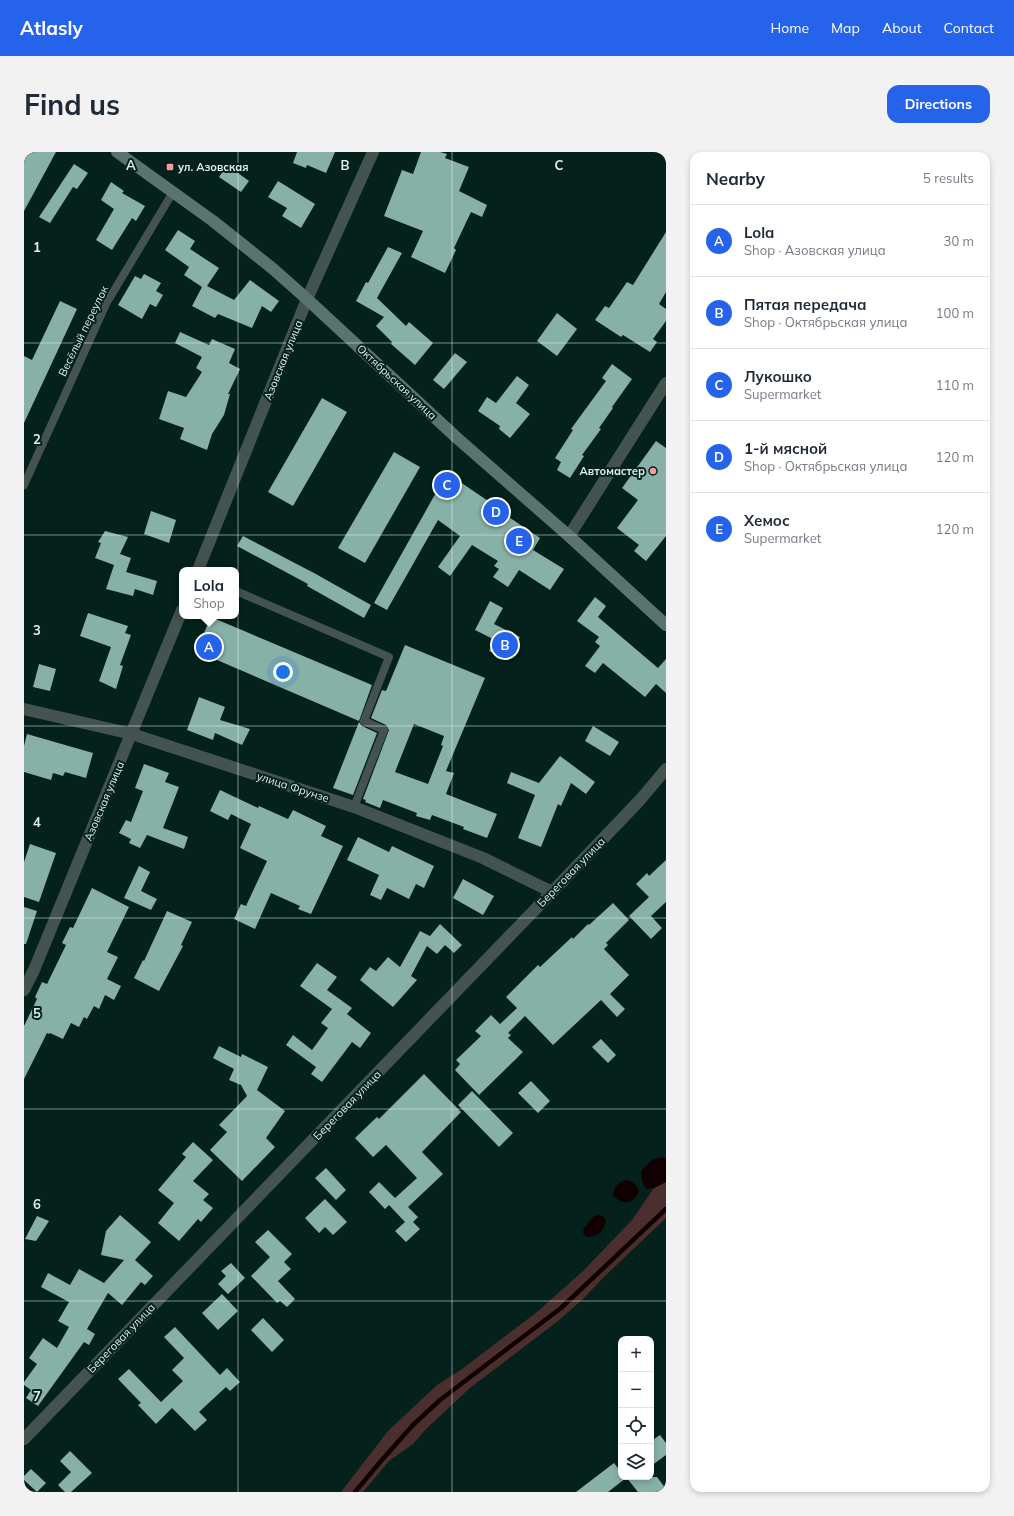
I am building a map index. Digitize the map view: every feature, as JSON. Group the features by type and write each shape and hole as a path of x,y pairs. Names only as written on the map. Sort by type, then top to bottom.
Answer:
{"street":[{"name":"Октябрьская улица","path":"117,152 174,192 244,245 308,299 457,438 569,536 666,625"},
{"name":"Азовская улица","path":"199,567 308,299 373,152"},
{"path":"569,536 666,383"},
{"name":"Азовская улица","path":"24,990 34,970 179,617"},
{"name":"улица Фрунзе","path":"24,709 132,734 354,808 482,858 552,892"},
{"name":"Береговая улица","path":"24,1439 552,892 640,800 666,769"}],"lane":[{"name":"Весёлый переулок","path":"24,485 106,304 174,192"},
{"path":"239,592 389,657 364,721 384,730 354,808"}],"shaded area":[{"path":"662,1157 666,1159 666,1182 654,1188 647,1189 643,1184 641,1171 652,1160"},
{"path":"626,1180 634,1183 639,1191 634,1199 624,1202 616,1199 613,1195 617,1185"},
{"path":"666,1182 666,1218 583,1299 558,1321 470,1388 425,1430 413,1444 389,1461 363,1492 341,1492 388,1431 437,1385 462,1369 537,1312 583,1271 632,1220 654,1188"},
{"path":"600,1215 604,1217 606,1222 604,1228 597,1235 587,1237 583,1233 584,1228 594,1216"}],"building":[{"path":"24,152 56,152 24,211"},
{"path":"297,152 335,152 326,173 307,165 306,168 293,163"},
{"path":"421,152 440,152 447,154 445,158 469,167 459,191 487,205 482,217 471,212 454,248 456,250 445,273 411,257 423,231 384,216 402,170 413,174"},
{"path":"74,164 88,173 77,189 73,187 50,223 39,217"},
{"path":"227,165 249,181 241,192 219,177"},
{"path":"278,181 315,204 301,228 282,216 287,208 268,197"},
{"path":"111,182 124,191 122,193 145,206 136,221 132,218 112,250 96,240 114,209 101,200"},
{"path":"178,230 195,241 190,249 219,268 207,286 234,300 250,280 279,301 271,312 262,306 252,328 218,314 215,318 192,306 202,287 184,275 189,267 165,250"},
{"path":"666,232 666,292 659,304 666,309 666,321 653,339 657,342 650,352 623,335 621,337 595,320 605,306 609,308 627,282 633,285"},
{"path":"388,247 402,253 377,298 406,326 409,322 433,343 415,365 391,344 392,342 376,326 384,317 356,301"},
{"path":"144,274 161,283 156,291 163,295 156,307 150,304 142,319 118,305 135,276 141,279"},
{"path":"60,301 77,309 24,423 24,356 32,360"},
{"path":"557,313 577,329 557,356 537,341"},
{"path":"180,332 209,345 212,339 235,349 229,363 240,369 228,394 230,394 224,415 212,434 207,450 180,439 184,428 159,419 168,391 186,397 202,372 196,368 202,357 175,343"},
{"path":"455,353 467,362 444,389 433,380"},
{"path":"612,364 632,379 612,407 613,408 599,428 601,429 582,455 584,456 570,478 557,470 561,462 555,458 573,430 571,429 606,381 602,378"},
{"path":"517,376 529,385 516,403 530,414 510,438 499,429 500,426 478,411 487,397 496,403"},
{"path":"322,398 347,412 293,506 268,492"},
{"path":"656,441 666,448 666,536 646,561 634,551 639,545 617,528 638,500 622,488"},
{"path":"394,452 420,467 365,563 338,548"},
{"path":"447,473 494,505 495,503 505,510 503,513 540,538 533,550 564,569 550,590 519,570 508,587 493,577 499,569 494,566 498,561 472,545 450,576 438,567 460,536 438,520 387,610 374,603"},
{"path":"151,511 176,520 169,543 144,534"},
{"path":"105,531 128,537 120,554 131,558 126,572 157,581 153,595 135,589 133,596 106,589 114,565 95,558 101,543 98,542"},
{"path":"243,536 371,605 364,618 307,586 308,584 237,546"},
{"path":"595,597 606,606 598,617 658,668 666,659 666,693 656,684 645,697 603,663 595,673 585,666 600,646 595,642 599,637 577,621"},
{"path":"490,601 503,608 494,624 520,637 508,660 489,651 495,640 475,630"},
{"path":"88,613 128,626 125,633 131,635 120,665 123,666 116,689 99,681 111,647 80,636"},
{"path":"210,619 216,619 372,685 359,721 196,651"},
{"path":"405,645 485,678 446,771 454,773 446,794 497,814 487,838 463,829 464,827 432,815 430,820 416,816 417,813 383,800 380,808 365,802 366,800 363,799 389,730 386,725 371,718 382,690 386,691","holes":["414,724 444,736 441,745 443,746 428,784 395,772"]},
{"path":"39,664 56,669 50,691 33,687"},
{"path":"199,697 225,707 220,720 250,729 242,745 215,733 213,740 187,730"},
{"path":"359,722 362,726 377,733 353,795 333,788"},
{"path":"593,726 619,742 610,756 585,741"},
{"path":"27,734 93,753 86,778 65,772 63,776 53,773 51,780 24,772 24,746"},
{"path":"560,756 595,782 586,794 571,783 561,806 558,804 541,847 518,838 535,795 507,783 511,772 539,783"},
{"path":"144,764 169,773 165,782 179,787 163,828 188,837 184,849 147,835 140,848 129,843 131,839 119,833 126,820 131,822 143,791 135,788"},
{"path":"220,790 258,808 259,806 288,819 293,810 326,826 321,836 343,846 311,914 298,909 300,906 271,893 255,929 234,919 241,904 246,906 267,861 240,848 251,824 231,814 228,820 210,811"},
{"path":"358,837 389,852 392,846 434,866 424,888 416,884 409,899 387,888 381,900 370,895 379,875 347,860"},
{"path":"30,844 56,853 39,902 24,897 24,862"},
{"path":"666,860 666,902 651,916 662,928 651,939 629,916 649,897 636,884 647,873 649,876"},
{"path":"139,866 150,872 141,891 157,899 151,910 124,898"},
{"path":"463,879 494,896 483,915 453,898"},
{"path":"92,888 129,907 107,952 118,957 107,979 121,986 114,1000 105,995 99,1009 94,1006 87,1019 84,1017 79,1027 71,1023 63,1039 47,1033 24,1079 24,1026 37,999 35,997 42,982 47,984 66,945 62,943 70,927 73,928"},
{"path":"613,903 629,920 606,943 608,945 604,949 629,975 610,994 625,1009 617,1017 601,1000 553,1045 525,1016 508,1033 511,1035 508,1038 523,1052 479,1095 455,1070 460,1064 456,1060 481,1036 475,1031 491,1015 500,1024 517,1008 506,997 538,965 540,967 572,937 573,939"},
{"path":"24,907 37,911 26,944 24,944"},
{"path":"167,911 192,922 181,945 183,946 159,991 134,978 143,960 144,961"},
{"path":"440,924 462,945 454,953 445,945 437,954 427,946 411,976 417,980 393,1007 360,980 370,967 376,971 388,957 400,967 420,931 430,936"},
{"path":"317,963 337,977 327,990 352,1008 347,1014 371,1033 360,1048 352,1042 322,1082 311,1074 316,1067 286,1045 293,1035 312,1050 328,1028 321,1023 332,1009 300,986"},
{"path":"601,1039 616,1055 608,1063 592,1047"},
{"path":"219,1046 241,1057 242,1054 268,1067 257,1090 285,1111 266,1138 275,1147 242,1181 210,1150 227,1132 219,1125 247,1096 241,1085 229,1080 234,1069 213,1058"},
{"path":"424,1074 461,1112 422,1152 443,1174 408,1207 418,1217 413,1222 420,1229 406,1242 395,1231 405,1222 389,1205 385,1209 369,1192 379,1182 395,1198 417,1178 386,1145 373,1157 355,1138 377,1117 379,1119"},
{"path":"531,1081 550,1101 538,1113 518,1093"},
{"path":"472,1091 513,1133 499,1147 458,1105"},
{"path":"193,1142 213,1160 193,1181 209,1194 203,1200 213,1208 201,1222 198,1219 179,1241 158,1223 174,1203 158,1190 186,1157 182,1154"},
{"path":"326,1168 346,1190 336,1200 315,1178"},
{"path":"325,1199 347,1222 333,1235 325,1227 319,1233 305,1218"},
{"path":"120,1215 151,1242 135,1260 153,1276 145,1285 141,1282 122,1305 108,1293 87,1329 95,1334 89,1345 84,1342 38,1406 26,1398 31,1390 24,1385 24,1382 37,1364 29,1358 43,1338 57,1348 69,1327 58,1321 69,1302 41,1287 48,1273 70,1285 79,1269 104,1283 124,1260 101,1255 106,1231"},
{"path":"37,1216 49,1221 36,1241 25,1239"},
{"path":"268,1230 292,1254 284,1262 291,1269 278,1281 295,1299 287,1307 280,1301 277,1303 251,1276 270,1257 255,1242"},
{"path":"231,1263 245,1278 228,1294 218,1284 226,1276 221,1271"},
{"path":"222,1294 238,1311 218,1330 202,1313"},
{"path":"263,1318 284,1340 272,1352 251,1330"},
{"path":"175,1327 220,1375 227,1368 240,1382 230,1391 226,1387 199,1412 207,1420 195,1431 172,1408 156,1424 138,1405 141,1403 118,1379 129,1369 161,1402 183,1381 172,1370 184,1358 164,1337"},
{"path":"660,1435 666,1443 666,1455 654,1464 654,1444 654,1439"},
{"path":"70,1451 92,1473 71,1492 65,1492 58,1485 71,1472 60,1461"},
{"path":"614,1463 618,1468 618,1480 623,1480 608,1492 576,1492"},
{"path":"31,1469 46,1483 37,1492 24,1480 24,1476"},
{"path":"654,1477 657,1477 666,1489 666,1492 638,1492 628,1480 654,1480"}],"waterway":[{"path":"355,1492 413,1425 440,1400 561,1308 666,1209"}],"place":[{"name":"ул. Азовская","path":"170,167"},
{"name":"Автомастер","path":"653,471"},
{"name":"Лукошко","path":"447,485"},
{"name":"1-й мясной","path":"496,512"},
{"name":"Хемос","path":"519,541"},
{"name":"Пятая передача","path":"505,645"},
{"name":"Lola","path":"209,647"}]}
